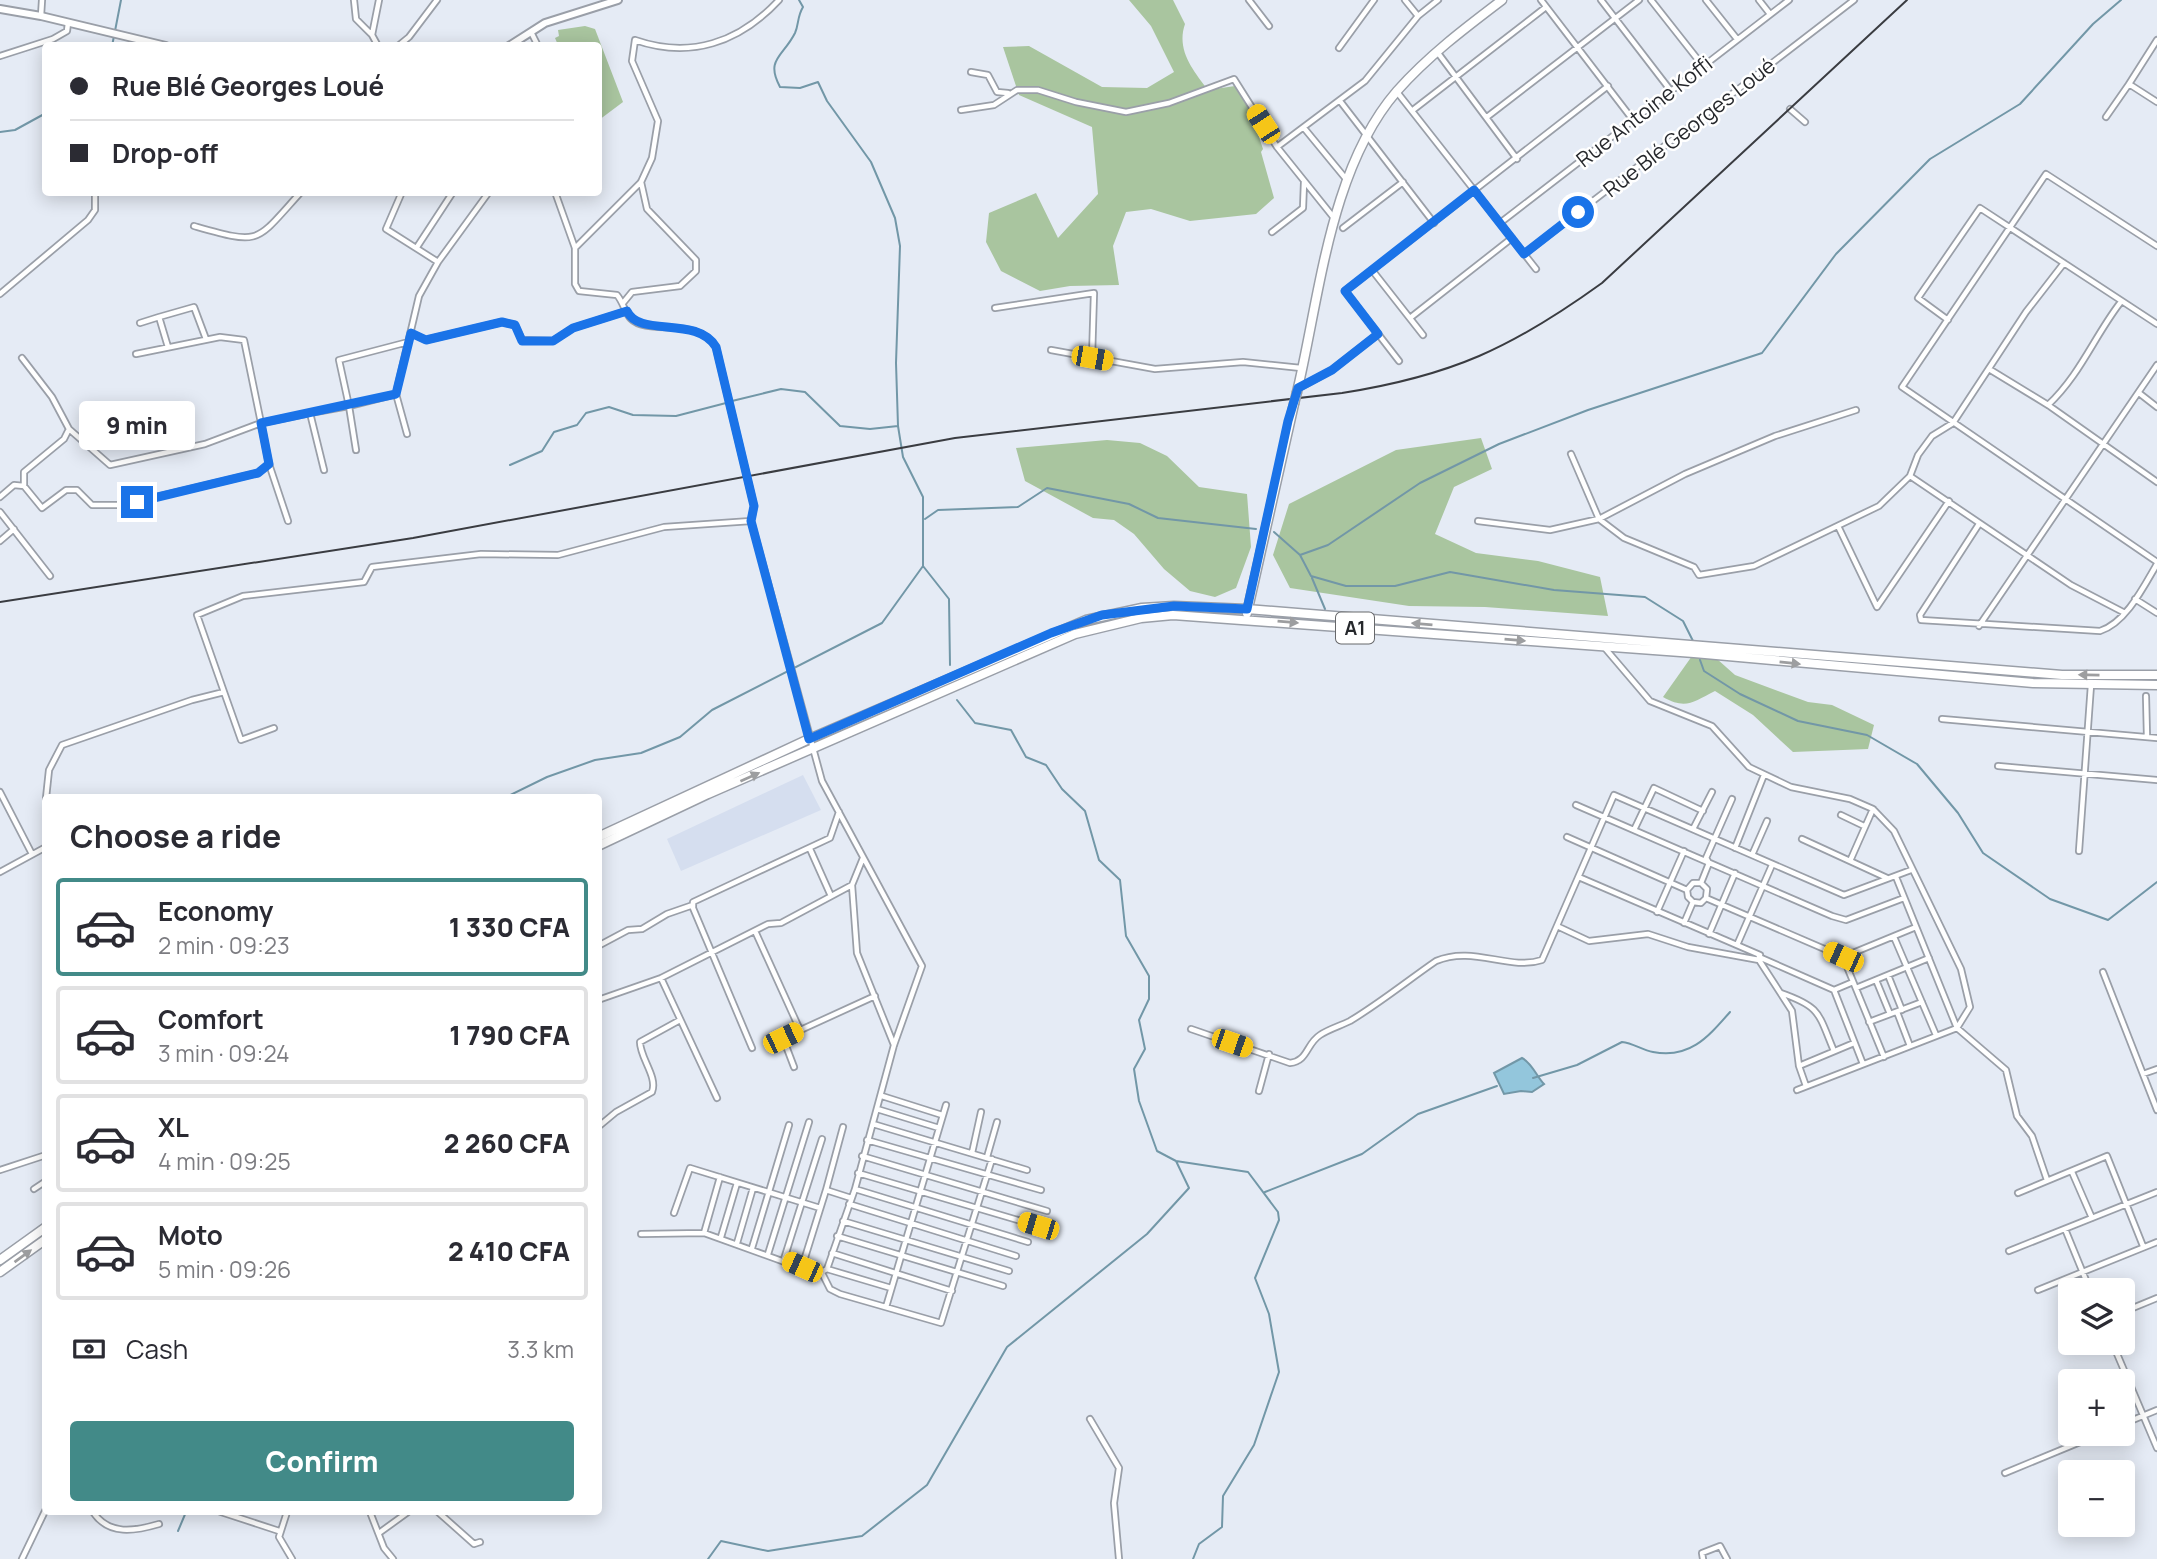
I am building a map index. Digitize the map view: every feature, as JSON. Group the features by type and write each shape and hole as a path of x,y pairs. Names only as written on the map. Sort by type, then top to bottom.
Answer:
{"main road":[{"path":"1246,618 1346,180 1366,134 1396,92 1436,51 1502,0"},
{"name":"A1","path":"602,835 809,739 1051,633 1102,615 1174,606 1247,609 2062,675 2157,675"},
{"name":"A1","path":"602,844 1075,634 1141,618 1173,615 1246,618 2091,685 2157,685"},
{"path":"0,1260 42,1230"},
{"path":"0,1272 42,1242"}],"street":[{"path":"41,16 43,0"},
{"path":"354,0 354,13 359,23 372,34 376,42"},
{"path":"372,34 379,0"},
{"path":"403,42 437,0"},
{"path":"515,42 568,14 618,0"},
{"path":"575,248 641,182 652,158 658,121 632,61 635,40 676,49 715,45 756,21 779,0"},
{"path":"1248,0 1269,26"},
{"path":"1339,48 1374,0"},
{"path":"1405,0 1418,16"},
{"path":"1277,147 1365,81 1418,16 1438,0"},
{"path":"1541,0 1633,120"},
{"path":"1601,0 1671,91"},
{"path":"1487,117 1639,0"},
{"path":"1651,0 1703,66"},
{"path":"1706,0 1737,39"},
{"path":"1759,0 1770,14"},
{"name":"Rue Antoine Koffi","path":"1500,223 1789,0"},
{"name":"Rue Blé Georges Loué","path":"1524,254 1854,0"},
{"path":"1413,110 1546,6"},
{"path":"0,9 151,42"},
{"path":"44,42 67,31 68,22"},
{"path":"531,32 536,42"},
{"path":"2106,117 2157,40"},
{"path":"0,56 42,43"},
{"path":"1436,51 1517,159"},
{"path":"971,72 988,75 997,92 1038,90 1076,102 1126,112 1169,103 1234,79 1277,147 1335,221"},
{"path":"2129,85 2157,102"},
{"path":"1399,361 1345,291 1608,86"},
{"path":"1396,92 1413,110 1536,269"},
{"path":"961,110 994,105 1009,93"},
{"path":"1340,101 1434,223"},
{"path":"1790,110 1805,122"},
{"path":"1304,128 1346,180"},
{"path":"1979,524 1920,618 1926,622 2100,631 2112,625 2135,599 2157,563 1902,387 2046,174 2157,246"},
{"path":"1272,232 1303,208 1304,181"},
{"path":"623,303 632,292 680,286 696,271 696,260 647,209 641,182"},
{"path":"1343,228 1403,182"},
{"path":"0,294 88,220 95,211 95,196"},
{"path":"194,226 243,239 255,238 297,196"},
{"path":"400,196 386,229 438,262"},
{"path":"417,247 450,196"},
{"path":"407,434 396,394 419,296 438,262 486,196"},
{"path":"556,196 575,248 575,284 579,291 617,295 630,318 641,324 683,327 712,340 716,347 754,506 751,521 811,750 822,781 922,966 894,1045 855,1189 824,1271 830,1289 941,1323 987,1176 997,1122"},
{"path":"1948,320 1918,298 1980,208 2120,303 2157,324"},
{"path":"1410,318 1512,238"},
{"path":"1572,454 1599,519 1624,538 1694,566 1699,575 1725,573 1754,566 1873,510 1910,476 1918,455 1932,436 1953,423 2026,312 2064,263"},
{"path":"1372,270 1423,335"},
{"path":"995,308 1094,293 1092,358"},
{"path":"2048,405 2071,384 2102,327 2120,303"},
{"path":"139,323 194,307 206,339"},
{"path":"411,333 426,340 502,322 515,325 522,341 553,341 573,328 627,311"},
{"path":"159,317 168,347"},
{"path":"1297,390 1322,377 1378,334"},
{"path":"136,354 220,337 244,340 269,464 289,521"},
{"path":"356,450 339,360 408,342"},
{"path":"1051,350 1155,369 1243,362 1301,368"},
{"path":"22,358 52,397 69,429 110,466 205,444 261,423 396,394"},
{"path":"1979,626 2105,445 2157,365"},
{"path":"1989,369 2048,405 2157,482"},
{"path":"2138,393 2157,407"},
{"path":"1478,522 1550,530 1599,519 1685,474 1775,436 1856,410"},
{"path":"310,413 324,470"},
{"path":"69,429 64,439 24,472 24,486 42,508 66,490 77,490 92,505 123,505 258,473 269,464"},
{"path":"1910,476 2071,585 2123,612"},
{"path":"0,497 14,485 24,486"},
{"path":"1838,526 1877,607 1949,501"},
{"path":"0,512 51,576"},
{"path":"274,729 241,740 197,615 243,596 364,582 372,567 481,554 558,555 664,527 751,521"},
{"path":"0,541 14,529"},
{"path":"2135,599 2157,613"},
{"path":"1604,647 1656,706 1712,726 1743,762 1764,775 1791,787 1850,799 1873,809 1894,831 1961,969 1968,991 1969,1007 1957,1028 1797,1090"},
{"path":"2078,851 2091,685"},
{"path":"46,794 49,770 62,745 192,700 224,692"},
{"path":"2146,696 2147,737"},
{"path":"1942,719 2157,738"},
{"path":"1998,766 2157,780"},
{"path":"1735,848 1764,775"},
{"path":"1634,830 1654,788 1703,811"},
{"path":"0,792 32,854"},
{"path":"1693,830 1712,792"},
{"path":"1191,1029 1290,1062 1298,1062 1304,1057 1310,1042 1350,1021 1436,961 1451,954 1542,960 1581,878 1615,795 1844,895 1911,870"},
{"path":"1709,863 1706,858 1713,838 1732,799"},
{"path":"1576,804 1846,920 1904,898"},
{"path":"1850,861 1873,809"},
{"path":"602,944 628,930 642,929 667,914 692,905 708,894 729,887 750,874 830,838 839,812"},
{"path":"1841,815 1864,826"},
{"path":"1752,855 1767,821"},
{"path":"1567,837 1687,890"},
{"path":"1802,839 1889,879"},
{"path":"0,872 42,849"},
{"path":"810,849 831,896"},
{"path":"1657,912 1684,851"},
{"path":"863,858 852,885 857,953 894,1045"},
{"path":"1701,883 1709,863"},
{"path":"1737,944 1772,864"},
{"path":"1709,934 1735,873"},
{"path":"1896,877 1957,1028 2006,1070 2017,1116 2032,1136 2047,1180"},
{"path":"1581,878 1737,944 1759,958 1834,990 1876,980 1929,958"},
{"path":"1693,883 1701,883 1707,889 1706,898 1701,903 1693,902 1688,897 1687,890 1693,883"},
{"path":"602,998 661,978 768,924 781,923 852,885"},
{"path":"1706,898 1843,957 1884,1057"},
{"path":"1684,923 1693,902"},
{"path":"692,905 713,952 729,999 752,1048"},
{"path":"1559,927 1589,942 1648,934 1688,947 1759,958 1792,1011 1799,1066 1806,1086"},
{"path":"1843,957 1916,927"},
{"path":"755,931 800,1030"},
{"path":"1894,937 1936,1035"},
{"path":"2103,972 2157,1110"},
{"path":"1888,975 1910,1046"},
{"path":"661,978 717,1098"},
{"path":"1876,980 1890,1014"},
{"path":"1834,990 1863,1064"},
{"path":"1780,992 1809,1002 1817,1010 1834,1051"},
{"path":"794,1067 782,1040 875,996"},
{"path":"1869,1022 1922,1002"},
{"path":"602,1124 616,1112 652,1092 653,1083 640,1052 640,1042 680,1020"},
{"path":"1799,1066 1854,1043"},
{"path":"1259,1091 1269,1054"},
{"path":"2143,1074 2157,1069"},
{"path":"882,1096 942,1115"},
{"path":"886,1307 946,1105"},
{"path":"877,1109 939,1128"},
{"path":"972,1153 981,1112"},
{"path":"768,1254 809,1122"},
{"path":"873,1124 1027,1170"},
{"path":"752,1248 789,1125"},
{"path":"802,1267 843,1127"},
{"path":"784,1259 822,1139"},
{"path":"867,1140 1041,1190"},
{"path":"0,1170 42,1156"},
{"path":"862,1156 1046,1211"},
{"path":"2018,1193 2107,1156 2143,1247"},
{"path":"674,1213 688,1169 820,1208"},
{"path":"2072,1171 2092,1218"},
{"path":"858,1173 1038,1226"},
{"path":"704,1233 720,1178"},
{"path":"721,1237 737,1183"},
{"path":"34,1189 42,1184"},
{"path":"737,1243 753,1188"},
{"path":"855,1189 1028,1242"},
{"path":"826,1191 910,1223 1016,1256"},
{"path":"2009,1251 2157,1192"},
{"path":"843,1221 1010,1271"},
{"path":"2066,1229 2085,1278"},
{"path":"641,1234 704,1233 802,1267 891,1288"},
{"path":"837,1236 1003,1286"},
{"path":"2038,1290 2157,1242"},
{"path":"832,1253 952,1291"},
{"path":"2135,1307 2157,1298"},
{"path":"2117,1355 2157,1448"},
{"path":"2135,1419 2157,1410"},
{"path":"1090,1419 1119,1468 1114,1503 1119,1559"},
{"path":"2005,1473 2070,1446"},
{"path":"22,1559 43,1515"},
{"path":"95,1515 99,1521 121,1531 136,1531 159,1524"},
{"path":"229,1515 279,1531"},
{"path":"286,1515 279,1531 280,1543 292,1559"},
{"path":"371,1515 393,1559"},
{"path":"379,1533 404,1515"},
{"path":"441,1515 461,1535 474,1544 480,1542"},
{"path":"1703,1559 1702,1553 1720,1546 1727,1559"}],"shaded area":[{"path":"803,775 821,810 681,871 667,839"}],"green space":[{"path":"1129,0 1173,0 1185,24 1184,51 1197,75 1208,90 1235,86 1248,104 1263,149 1261,152 1274,198 1256,214 1190,221 1151,209 1126,212 1113,246 1119,285 1070,286 1040,291 1001,271 986,242 989,213 1036,193 1058,238 1098,194 1092,127 1019,95 1003,47 1029,46 1102,87 1147,88 1174,72 1151,26"},
{"path":"585,26 595,29 600,42 557,42 555,38 559,36 558,30"},
{"path":"602,47 623,102 602,118"},
{"path":"1481,438 1492,469 1454,487 1435,534 1476,553 1538,561 1600,577 1608,616 1485,607 1409,606 1290,588 1273,555 1289,504 1396,450"},
{"path":"1107,440 1140,443 1167,456 1199,487 1247,494 1251,547 1236,588 1215,597 1190,591 1164,569 1134,534 1114,520 1093,518 1025,481 1016,448"},
{"path":"1692,656 1717,659 1735,675 1808,702 1832,705 1874,725 1868,749 1793,752 1753,715 1715,691 1684,704 1663,697"}],"water":[{"path":"1522,1058 1529,1063 1544,1084 1532,1092 1504,1094 1494,1073"}],"waterway":[{"path":"115,31 121,0"},
{"path":"799,0 803,7 796,30 777,58 774,70 776,78 780,87 800,88 818,82 827,101 871,162 895,218 900,246 896,363 898,426 903,457 923,497 923,566 949,599 950,665"},
{"path":"1300,555 1328,545 1420,483 1499,444 1588,410 1762,353 1836,254 1930,159 2020,104 2093,24 2121,0"},
{"path":"113,42 114,36"},
{"path":"0,132 15,130 42,115"},
{"path":"732,401 781,389 805,392 840,426 870,429 898,426"},
{"path":"510,465 542,451 554,432 577,425 586,413 609,407 633,415 676,416 726,403"},
{"path":"925,519 938,510 1018,507 1047,488 1129,504 1158,518 1256,529"},
{"path":"1274,532 1300,555 1311,576 1346,586 1395,586 1450,572 1554,590 1645,597 1683,621 1693,641"},
{"path":"512,794 547,777 595,760 641,753 680,737 712,710 882,623 923,566"},
{"path":"1312,578 1325,609"},
{"path":"1700,660 1704,671 1740,694 1798,721 1867,735 1917,764 1958,813 1983,853 2050,899 2108,920 2157,882"},
{"path":"957,700 975,723 1011,730 1026,757 1046,765 1062,789 1085,811 1099,860 1120,880 1126,936 1149,976 1149,999 1139,1020 1145,1049 1134,1069 1139,1101 1157,1151 1176,1161 1248,1172 1278,1212 1279,1220 1255,1278 1269,1314 1279,1372 1254,1445 1223,1496 1222,1527 1199,1544 1193,1559"},
{"path":"1533,1078 1577,1065 1622,1042 1653,1052 1678,1052 1688,1049 1714,1030 1730,1012"},
{"path":"1265,1192 1362,1154 1418,1114 1497,1086"},
{"path":"708,1559 721,1541 768,1551 862,1536 927,1485 1007,1347 1147,1234 1189,1188 1176,1161"},
{"path":"178,1531 185,1515"}],"railway":[{"path":"0,602 413,538 955,438 1342,393 1416,378 1448,368 1509,342 1602,283 1907,0"}],"route":[{"path":"137,502 258,473 269,464 261,423 396,394 411,333 426,340 502,322 515,325 522,341 553,341 573,328 627,311 630,318 641,324 683,327 712,340 716,347 754,506 751,521 790,659 809,739 1051,633 1102,615 1174,606 1247,609 1288,421 1298,388 1313,383 1378,334 1345,291 1474,190 1524,254 1578,212"}]}
